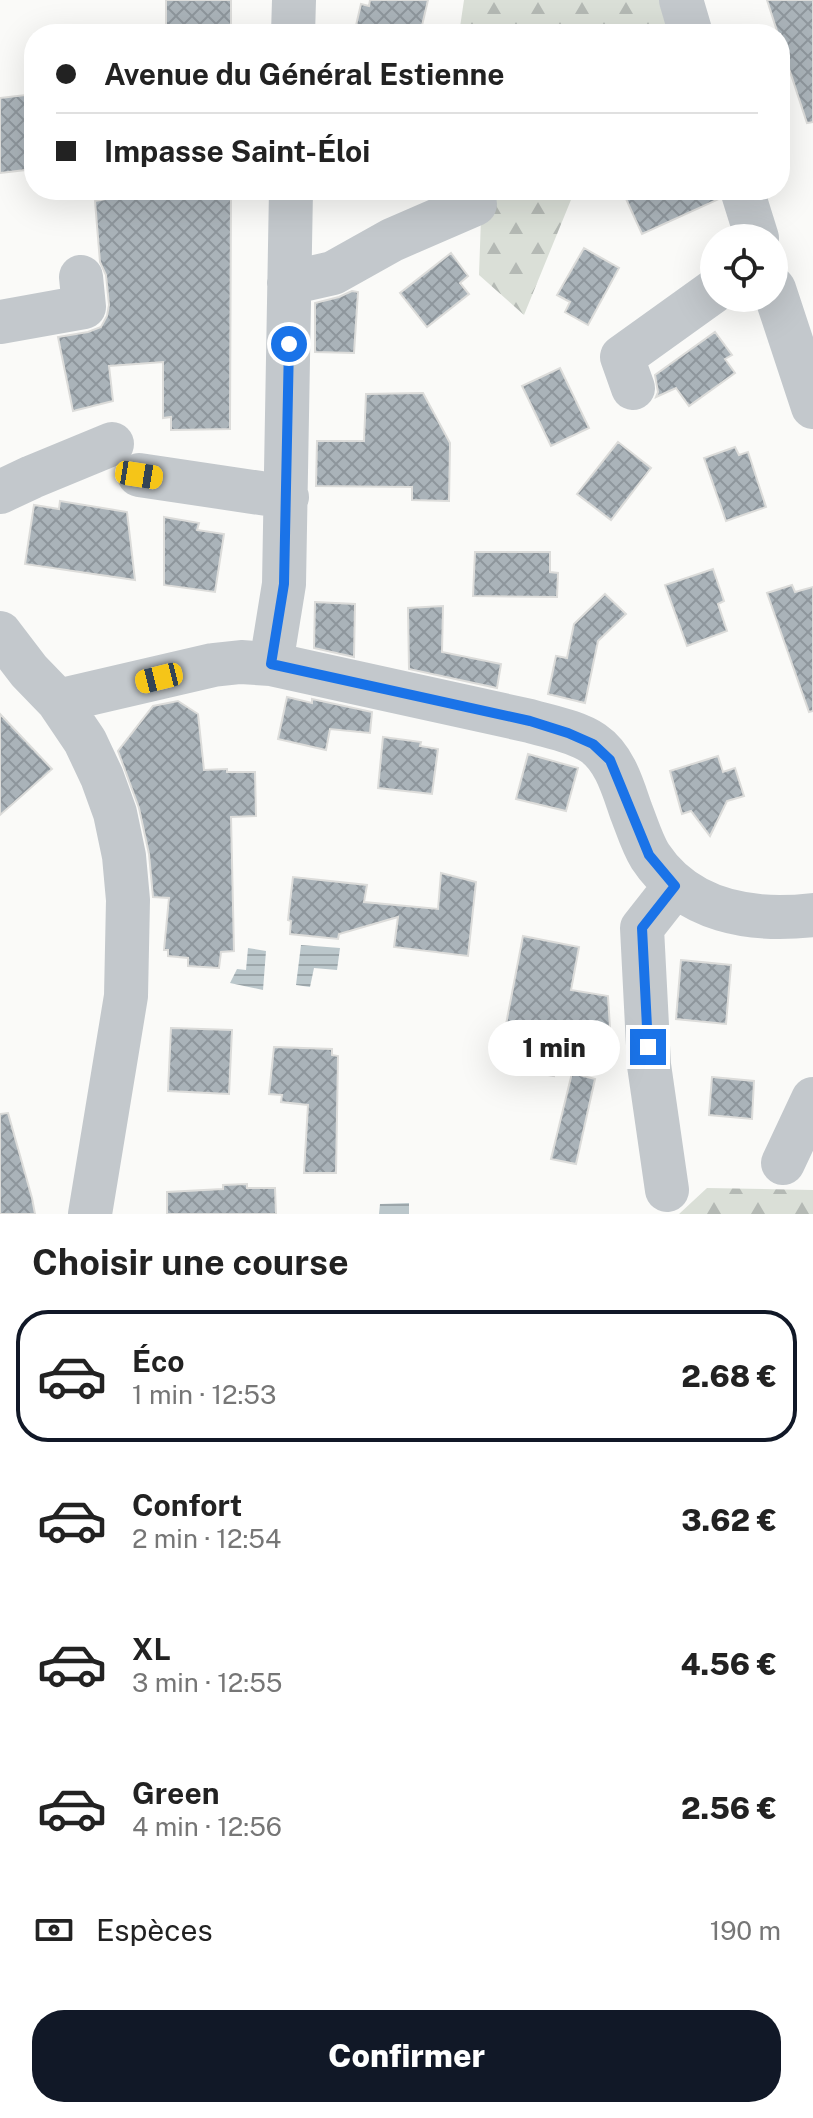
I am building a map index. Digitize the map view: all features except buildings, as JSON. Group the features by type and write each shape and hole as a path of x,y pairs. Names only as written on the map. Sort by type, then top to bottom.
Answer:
{"street":[{"path":"293,24 294,0"},
{"path":"681,0 688,24"},
{"path":"271,664 284,584 291,200"},
{"path":"745,200 753,224"},
{"path":"289,283 333,273 392,240 475,204"},
{"path":"0,322 84,307 81,277"},
{"path":"633,388 622,357 700,301"},
{"path":"782,312 813,407"},
{"path":"0,492 32,477 126,459 287,497"},
{"path":"0,633 29,671 58,701 85,741 111,801 124,856 128,900 126,996 90,1214"},
{"path":"58,701 213,665 241,662 271,664 530,721 593,744 610,760 649,855 675,886 723,911 766,918 813,915"},
{"path":"667,1190 648,1053 642,928 675,886"},
{"path":"783,1163 813,1099"}],"green space":[{"path":"464,0 661,0 666,24 460,24"},
{"path":"482,200 571,200 524,315 479,275"},
{"path":"707,1188 813,1190 813,1214 679,1214"}],"shaded area":[{"path":"301,945 340,948 337,970 314,968 310,987 296,985"},
{"path":"248,948 266,951 263,990 230,983 237,969 246,970"},
{"path":"409,1203 409,1214 379,1214 380,1204"}],"route":[{"path":"289,344 284,584 271,664 530,721 593,744 610,760 649,855 675,886 642,928 648,1047"}]}
